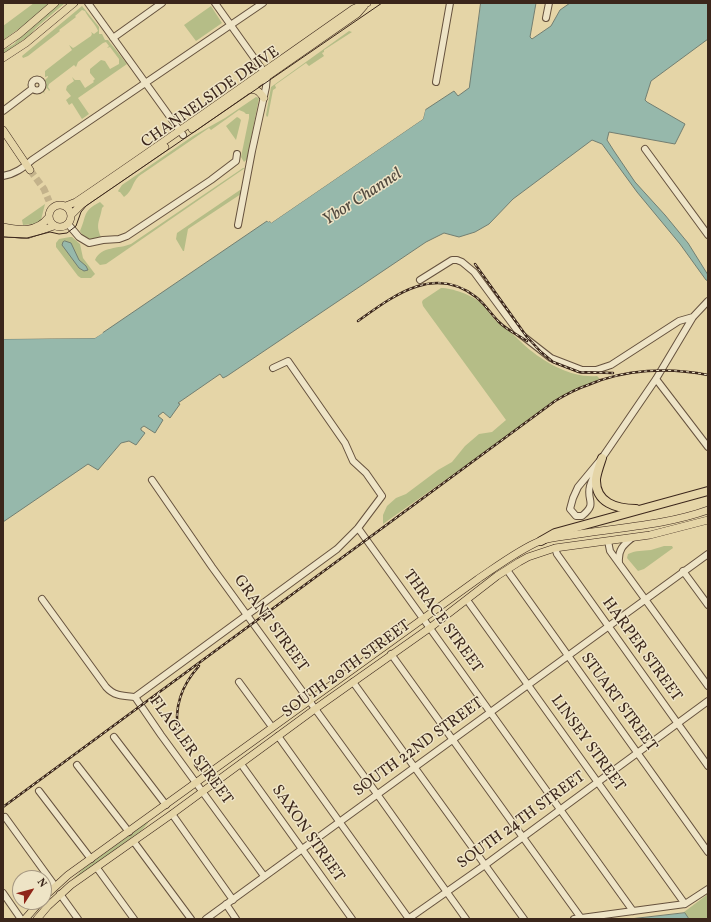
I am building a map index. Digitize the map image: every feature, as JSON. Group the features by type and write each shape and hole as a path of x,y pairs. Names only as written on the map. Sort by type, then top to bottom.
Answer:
{"highway":[{"path":"602,458 596,482 602,497 615,507 643,508"},
{"path":"541,541 555,533 708,491"}],"main road":[{"path":"3,45 19,34 55,3"},
{"path":"3,58 26,43 74,3"},
{"name":"CHANNELSIDE DRIVE","path":"71,215 82,204 353,9 366,3"},
{"name":"CHANNELSIDE DRIVE","path":"65,205 76,202 247,90 266,73"},
{"path":"247,90 256,90 260,92 264,98"},
{"path":"3,130 29,167"},
{"path":"3,227 30,230 41,225 48,218 51,208 51,199 65,205 70,211 71,215 68,224 60,227 54,226 27,234 3,233"},
{"path":"51,208 56,205 65,205"},
{"path":"48,218 54,226"},
{"name":"SOUTH 20TH STREET","path":"52,889 272,727 471,584 507,560 541,541 678,519 708,510"},
{"path":"608,541 615,534 668,526 678,519"},
{"name":"SOUTH 20TH STREET","path":"38,919 60,894 203,792 391,654 431,627 497,576 528,557 555,548 632,538 677,529 708,520"},
{"path":"471,584 480,584 490,576 497,576"},
{"path":"25,919 33,910"}],"street":[{"path":"88,3 181,133"},
{"path":"113,38 162,3"},
{"path":"215,3 266,73 264,98 252,151 238,226"},
{"path":"3,176 29,167 263,3"},
{"path":"436,82 450,3"},
{"path":"546,18 549,3"},
{"path":"3,111 32,89"},
{"path":"645,149 708,235"},
{"path":"68,224 79,237 89,243 123,238 211,180 236,161 237,154"},
{"path":"420,280 452,260 462,262 474,272 519,333 551,358 582,370 596,370 611,365 680,321 694,317"},
{"path":"602,458 589,487 591,506 582,516 576,516 570,509 578,487 602,458 656,379 694,317 708,301"},
{"path":"135,697 248,616 337,549 358,528 382,496 366,472 353,461 345,443 288,362 273,368"},
{"path":"656,379 708,447"},
{"name":"GRANT STREET","path":"152,480 179,521 378,794 466,919"},
{"name":"THRACE STREET","path":"358,528 414,606 431,627 633,911"},
{"path":"619,562 618,556 621,548 632,538"},
{"path":"608,541 610,551 646,598 708,686"},
{"name":"HARPER STREET","path":"555,548 557,554 608,627 708,766"},
{"name":"SOUTH 22ND STREET","path":"206,919 708,554"},
{"name":"STUART STREET","path":"507,570 708,852"},
{"path":"683,571 708,605"},
{"name":"FLAGLER STREET","path":"42,599 111,693 117,696 135,697 264,876"},
{"name":"LINSEY STREET","path":"467,600 685,904"},
{"path":"391,654 581,918"},
{"path":"239,682 272,727"},
{"path":"353,682 524,919"},
{"name":"SOUTH 24TH STREET","path":"409,919 708,701"},
{"path":"278,736 409,919"},
{"path":"114,737 166,805"},
{"name":"SAXON STREET","path":"241,764 352,919"},
{"path":"78,765 129,832"},
{"path":"39,791 91,859"},
{"path":"172,814 233,900"},
{"path":"5,817 55,886"},
{"path":"134,842 190,919"},
{"path":"97,868 134,919"},
{"path":"574,919 685,904 708,889"},
{"path":"3,893 21,919"},
{"path":"60,894 78,919"},
{"path":"226,904 236,919"}],"green space":[{"path":"34,3 50,3 27,23 3,40 3,26"},
{"path":"60,3 65,3 29,36 3,54 3,50 14,44 21,36"},
{"path":"82,6 99,27 99,34 102,34 105,40 108,40 127,64 78,98 89,114 82,119 72,103 69,105 66,100 71,96 66,90 67,86 74,81 72,77 75,80 80,80 85,88 94,82 93,81 95,79 90,73 90,69 101,60 105,61 110,69 119,64 119,59 110,47 107,48 109,46 106,42 78,62 76,67 74,65 49,84 49,91 46,88 44,92 45,94 43,92 45,89 45,80 48,77 45,77 45,71 72,50 69,45 73,48 91,36 91,32 94,34 98,31 85,11 82,10 75,16 76,17 59,30 60,31 28,56 23,58 22,56"},
{"path":"211,6 222,23 196,41 184,25"},
{"path":"349,31 352,32 324,50 322,53 324,56 309,66 306,63 275,85 276,88 273,90 267,117 266,115 271,87"},
{"path":"256,97 259,98 247,159 244,162 241,157 249,114 239,110 211,130 209,128 139,176 124,197 118,191 122,185 193,136 225,118"},
{"path":"237,117 241,120 236,140 226,126"},
{"path":"245,168 106,264 100,265 95,260 101,252 131,244"},
{"path":"240,190 242,191 241,194 188,229 183,251 176,239 177,233"},
{"path":"100,202 104,206 98,222 98,229 101,237 89,240 86,239 80,231 86,214 90,208"},
{"path":"45,204 41,220 35,224 23,225 22,220"},
{"path":"70,237 80,244 83,258 95,274 91,278 81,278 78,276 56,247 56,243 59,239"},
{"path":"441,288 462,292 477,300 495,320 512,333 527,348 545,361 570,373 597,376 600,379 570,392 531,417 516,430 383,524 383,515 387,506 396,498 406,494 438,470 452,462 465,446 479,434 492,432 506,420 423,306 423,300"},
{"path":"664,546 672,546 673,548 644,569 638,571 627,558 628,554 631,553 651,550"},
{"path":"148,822 142,830 75,879 74,878 83,869"},
{"path":"708,894 708,919 689,919 684,912"}],"water":[{"name":"Ybor Channel","path":"481,3 536,3 530,37 532,39 551,26 560,10 570,3 708,3 708,39 651,81 645,100 685,124 675,144 609,132 607,140 635,182 688,243 708,275 708,281 637,192 602,144 592,140 513,199 489,224 475,232 459,237 444,233 426,242 227,376 223,378 220,374 178,403 180,404 170,418 163,412 158,416 163,420 155,433 144,426 141,430 145,433 136,445 129,441 121,443 98,470 88,464 3,522 3,339 95,338 267,221 270,221 271,223 423,119 425,110 454,91 458,96 469,88"},
{"path":"65,241 71,243 79,260 88,270 84,271 79,268 62,245"},
{"path":"685,913 689,919 630,919"}],"pier":[{"path":"426,107 423,119 271,223 270,221 268,222 266,219 272,220 422,118 423,109"},
{"path":"102,331 103,333 95,338 3,339 3,337 94,336"}],"tunnel":[{"path":"30,170 44,189 49,201"}],"tram line":[{"path":"3,237 27,238 50,232 59,234 67,233 76,226 81,212 86,206 382,3"}],"railway":[{"path":"475,264 527,337 553,362 579,372 613,373"},
{"path":"358,321 385,302 414,287 445,283 460,288 476,297 502,325 527,341"},
{"path":"3,807 555,401 575,390 602,380 632,373 663,370 693,372 708,375"},
{"path":"178,734 177,715 180,697 183,689 199,666"},
{"path":"195,765 199,770"}]}
